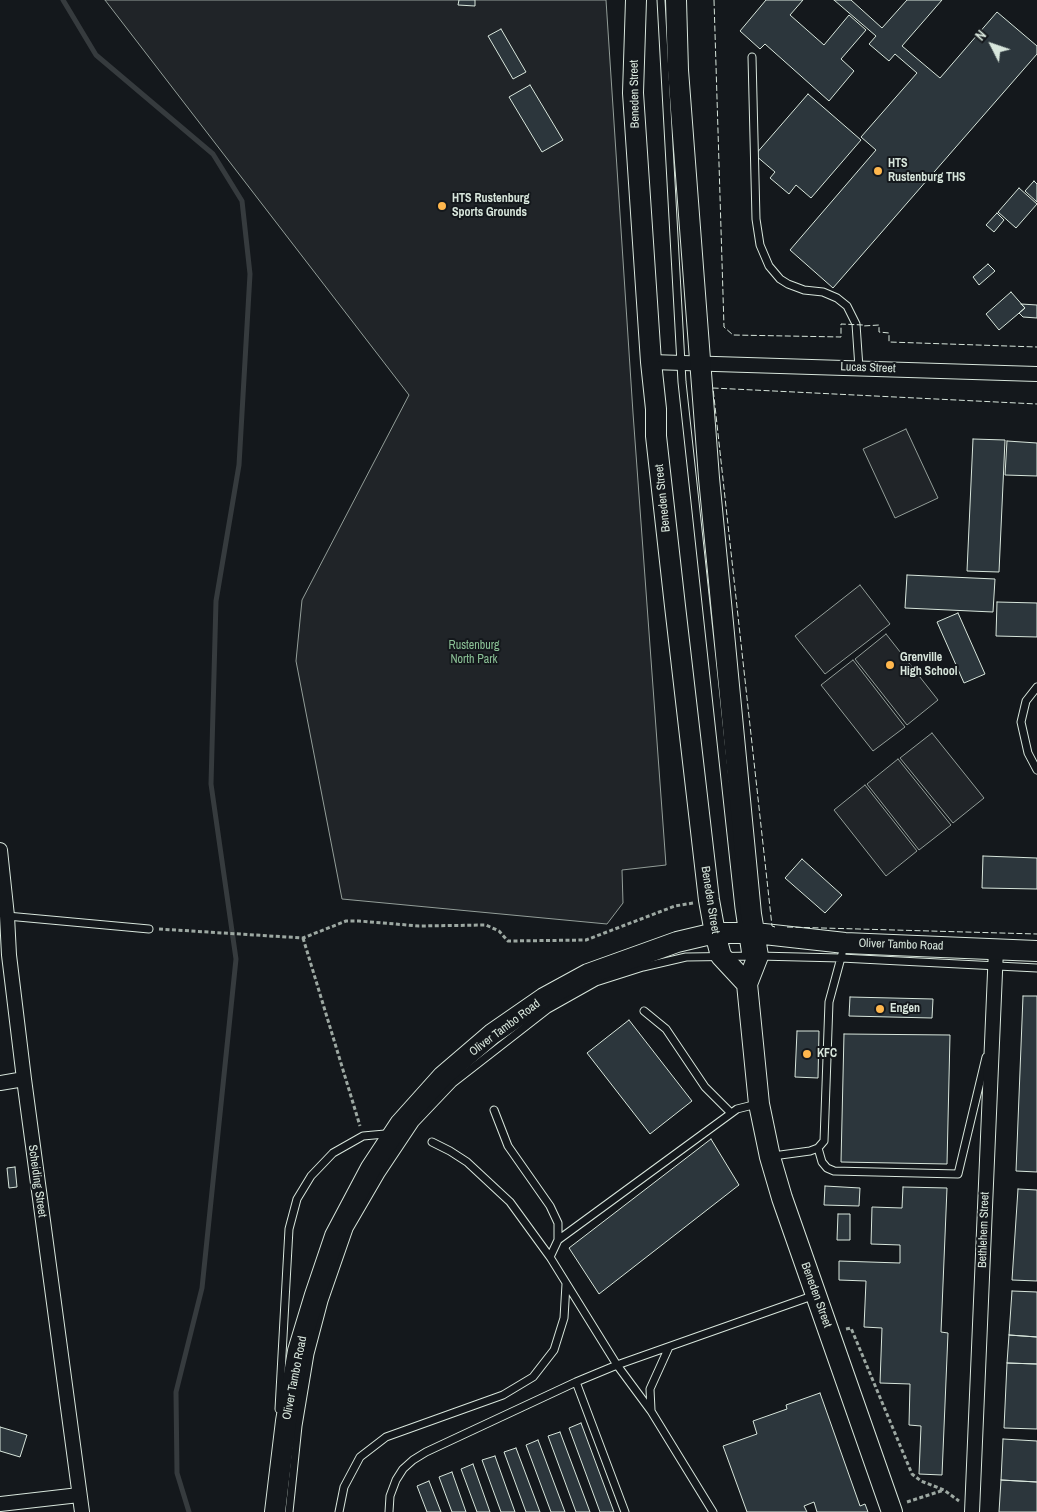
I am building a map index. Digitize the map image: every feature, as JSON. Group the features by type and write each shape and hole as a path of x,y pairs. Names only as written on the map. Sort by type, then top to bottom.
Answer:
{"main road":[{"name":"Beneden Street","path":"636,0 633,93 657,446 709,900 721,956 747,984"},
{"name":"Beneden Street","path":"676,0 691,363 710,488 752,914 750,933 752,956 747,984 754,1067 770,1157 816,1295 892,1510"},
{"name":"Oliver Tambo Road","path":"274,1512 286,1421 298,1351 335,1236 371,1168 400,1124 443,1076 492,1034 544,998 588,974 677,942 715,933 750,933 843,950 997,957 1037,951"}],"street":[{"name":"Lucas Street","path":"651,362 1037,374"},
{"name":"Scheiding Street","path":"0,850 9,955 24,1079 82,1512"},
{"name":"Bethlehem Street","path":"968,1509 997,957"},
{"path":"0,1082 24,1079"},
{"path":"0,1504 79,1494"}],"lane":[{"path":"661,0 691,363"},
{"path":"752,57 756,219 760,245 769,266 780,279 804,290 822,292 837,298 847,306 856,324 859,368"},
{"path":"1037,687 1026,700 1021,722 1028,753 1037,770"},
{"path":"7,916 149,929"},
{"path":"289,1512 298,1426 310,1354 324,1301 349,1229 381,1174 415,1123 453,1083 548,1009 596,982 686,956 752,956 843,950 829,1002 824,1141 818,1148 810,1151 770,1157"},
{"path":"997,957 1037,968"},
{"path":"644,1011 666,1029 705,1087 731,1113"},
{"path":"818,1148 822,1162 827,1168 834,1171 958,1174 993,1030"},
{"path":"558,1240 731,1113 737,1109 760,1104"},
{"path":"494,1110 508,1146 550,1206 558,1223 558,1240 550,1257"},
{"path":"278,1414 289,1229 297,1199 311,1176 333,1153 363,1136 385,1134"},
{"path":"432,1142 467,1162 510,1202 550,1257 617,1365 651,1411 713,1512"},
{"path":"339,1512 344,1487 360,1458 386,1437 504,1395 533,1377 554,1350 564,1318 566,1284"},
{"path":"389,1512 390,1496 396,1480 403,1469 413,1460 576,1382 617,1365 816,1295"},
{"path":"651,1411 650,1389 669,1347"},
{"path":"576,1382 625,1512"},
{"path":"274,1512 278,1424"}],"path":[{"path":"149,929 303,938 346,921 359,920 419,926 486,924 499,930 508,941 586,940 675,906 709,900"},
{"path":"303,938 363,1136"},
{"path":"831,1334 851,1328 912,1474 921,1481 944,1490 968,1509"},
{"path":"892,1510 944,1490"}],"green space":[{"name":"Rustenburg North Park","path":"105,0 606,0 633,413 666,865 622,870 623,903 607,924 342,899 296,661 302,600 409,395"},
{"path":"906,429 938,498 895,518 863,449"},
{"path":"860,585 890,624 825,674 795,636"},
{"path":"886,634 938,700 907,725 855,659"},
{"path":"853,660 905,727 873,751 821,685"},
{"path":"932,733 984,798 953,823 900,758"},
{"path":"898,759 951,825 919,850 867,784"},
{"path":"865,785 917,851 886,876 834,810"}],"building":[{"path":"459,0 475,0 475,6 458,5"},
{"path":"766,0 803,0 790,15 824,45 849,15 866,30 841,59 854,71 829,101 765,44 760,49 740,31"},
{"path":"834,0 851,0 882,28 907,0 942,0 902,46 940,78 997,12 1037,46 1037,54 833,288 790,250 876,150 861,137 917,73 895,54 889,61 869,44 876,36"},
{"path":"501,29 526,72 513,79 488,36"},
{"path":"530,85 563,140 542,152 509,97"},
{"path":"808,94 861,140 811,198 796,185 789,194 770,178 775,172 755,155"},
{"path":"1034,181 1037,184 1037,202 1025,191"},
{"path":"1019,188 1037,204 1016,228 998,212"},
{"path":"997,213 1004,220 994,232 986,225"},
{"path":"988,264 995,271 979,285 973,277"},
{"path":"1011,292 1025,308 999,330 986,314"},
{"path":"1021,304 1037,305 1037,318 1023,317 1019,313 1025,308"},
{"path":"973,439 1005,440 999,572 967,571"},
{"path":"1007,441 1037,443 1037,476 1005,475"},
{"path":"907,575 995,579 993,612 905,608"},
{"path":"997,602 1037,603 1037,637 996,636"},
{"path":"958,613 985,674 964,683 937,622"},
{"path":"983,856 1037,858 1037,889 982,888"},
{"path":"802,859 842,895 825,913 785,878"},
{"path":"1023,996 1037,996 1037,1172 1016,1171"},
{"path":"850,997 933,999 932,1018 849,1016"},
{"path":"629,1020 692,1101 650,1134 587,1053"},
{"name":"KFC","path":"797,1031 819,1031 818,1078 795,1077"},
{"path":"844,1034 950,1035 947,1164 841,1162"},
{"path":"711,1139 739,1185 599,1294 569,1248"},
{"path":"15,1167 17,1187 9,1188 7,1168"},
{"path":"825,1186 860,1188 859,1206 824,1205"},
{"path":"903,1187 947,1188 941,1332 948,1333 942,1475 919,1474 921,1426 909,1425 910,1384 880,1383 882,1328 864,1327 866,1281 839,1280 839,1261 900,1263 900,1245 871,1244 872,1207 902,1208"},
{"path":"1018,1189 1037,1190 1037,1281 1012,1280"},
{"path":"838,1214 850,1214 850,1240 837,1240"},
{"path":"1012,1291 1037,1292 1037,1337 1009,1335"},
{"path":"1009,1335 1037,1337 1037,1364 1007,1363"},
{"path":"1007,1363 1037,1364 1037,1429 1004,1428"},
{"path":"820,1393 860,1506 865,1504 868,1512 817,1512 814,1502 804,1506 807,1512 747,1512 723,1446 757,1434 753,1421 787,1409 786,1405"},
{"path":"581,1423 614,1512 600,1512 569,1428"},
{"path":"0,1427 27,1435 20,1457 0,1451"},
{"path":"560,1432 590,1512 576,1512 548,1436"},
{"path":"1003,1439 1037,1441 1037,1482 1001,1480"},
{"path":"538,1440 565,1512 551,1512 526,1445"},
{"path":"516,1448 540,1512 526,1512 504,1452"},
{"path":"495,1456 515,1512 501,1512 482,1460"},
{"path":"473,1464 490,1512 477,1512 461,1469"},
{"path":"452,1472 466,1512 452,1512 439,1477"},
{"path":"1001,1480 1037,1482 1037,1512 999,1512"},
{"path":"429,1481 441,1512 427,1512 417,1486"}],"waterway":[{"path":"63,0 96,55 213,154 242,201 250,274 239,465 216,601 211,784 236,959 202,1288 176,1392 177,1473 189,1512"}],"fence":[{"path":"714,0 724,327 733,335 841,337 841,324 879,325 879,332 889,333 889,342 1037,347"},
{"path":"775,927 772,926 713,388 1037,404"},
{"path":"787,927 1037,934"}],"place":[{"name":"HTS Rustenburg THS","path":"878,171"},
{"name":"HTS Rustenburg Sports Grounds","path":"442,206"},
{"name":"Grenville High School","path":"890,665"},
{"name":"Engen","path":"880,1009"},
{"name":"KFC","path":"807,1054"}]}
